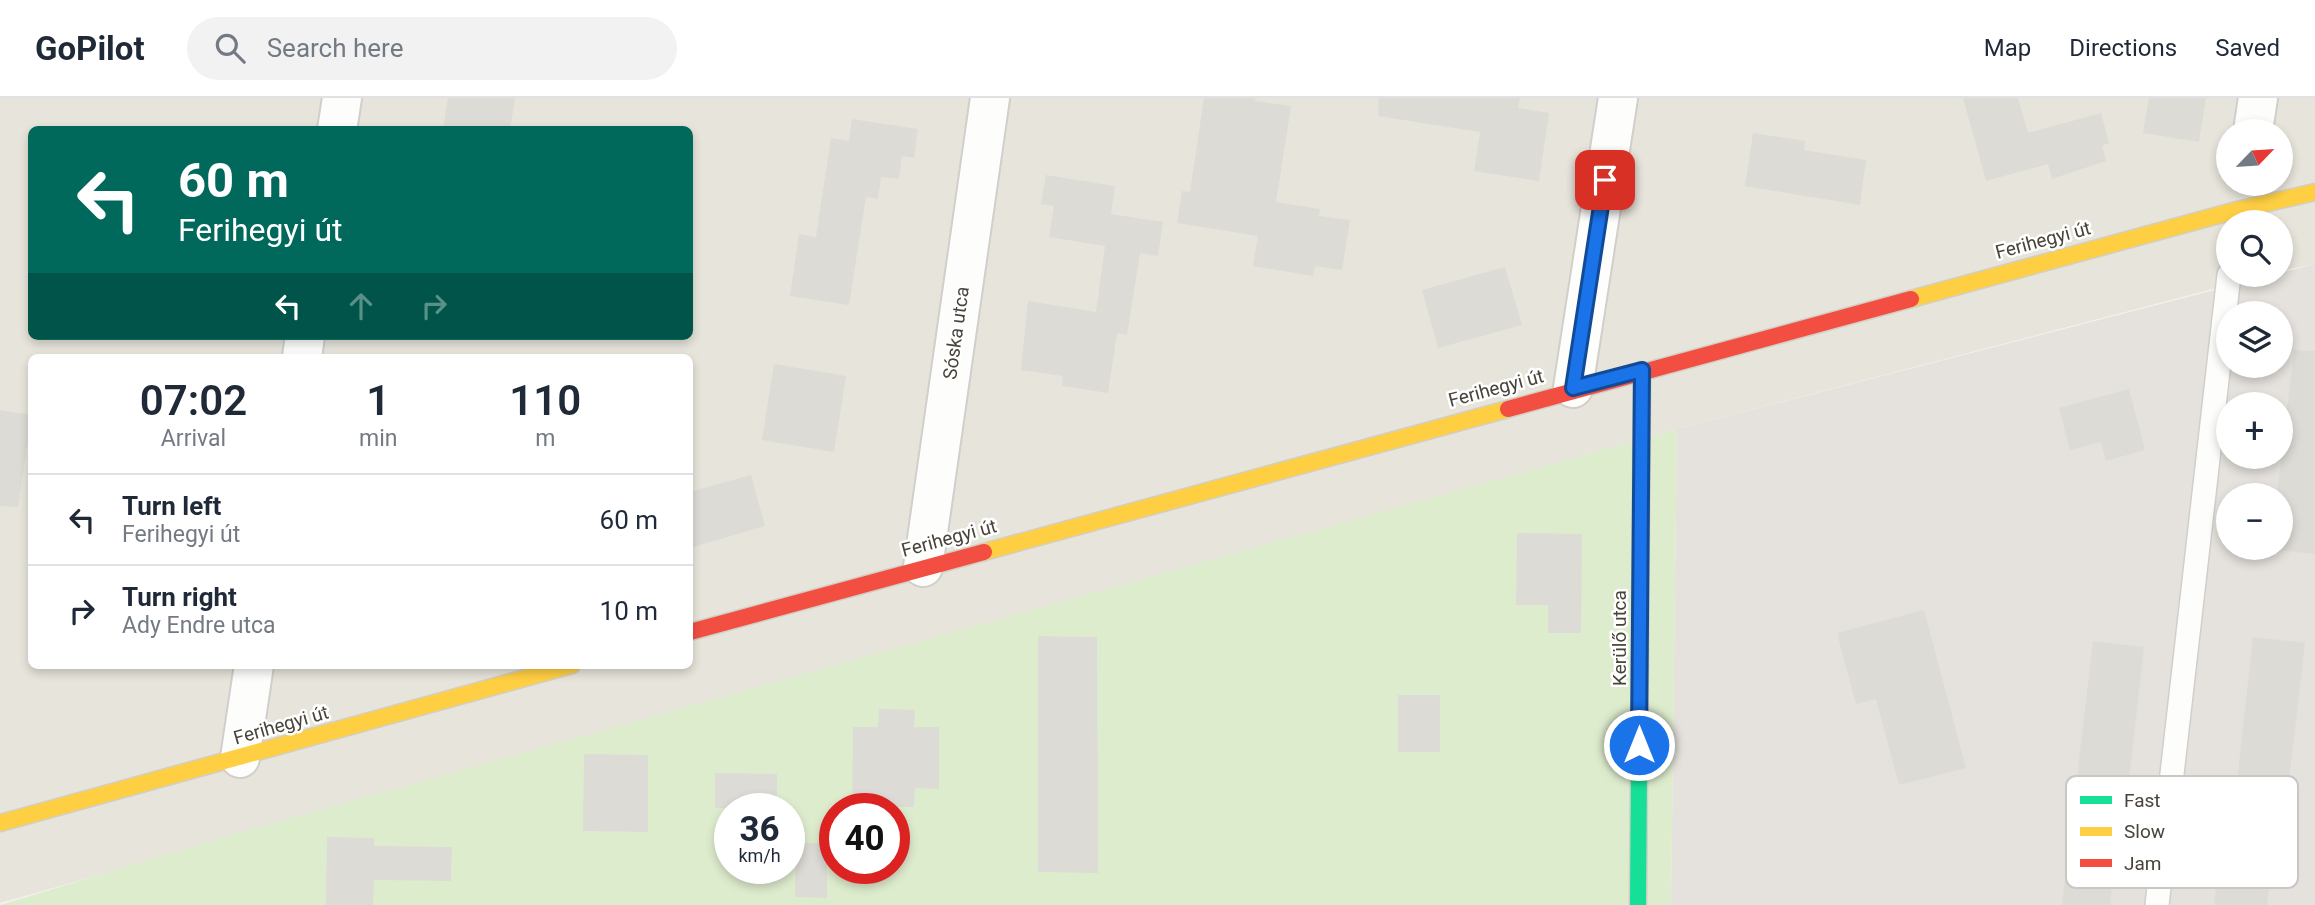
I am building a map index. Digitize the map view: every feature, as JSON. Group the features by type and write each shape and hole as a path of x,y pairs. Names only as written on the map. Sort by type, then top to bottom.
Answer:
{"main road":[{"name":"Ferihegyi út","path":"693,631 2238,205 2315,192"},
{"name":"Kerülő utca","path":"1638,905 1642,370"},
{"name":"Ferihegyi út","path":"0,823 558,669"}],"street":[{"path":"338,126 342,98"},
{"name":"Sóska utca","path":"923,567 990,98"},
{"path":"1573,388 1618,98"},
{"path":"2255,119 2258,98"},
{"path":"240,758 253,669"}],"lane":[{"path":"2172,776 2228,287"}],"shaded area":[{"path":"0,98 2315,98 2315,264 2293,268 2293,210 2216,210 2216,287 2221,287 1677,429 0,903"},
{"path":"2315,264 2315,905 1671,905 1677,429 2226,287 2293,287 2293,270"}],"green space":[{"path":"1677,429 1671,905 0,905 234,834"}],"building":[{"path":"448,98 515,98 511,126 444,126"},
{"path":"1204,98 1256,98 1255,101 1291,106 1276,202 1320,209 1319,216 1350,220 1342,270 1315,266 1313,276 1253,266 1258,236 1177,223 1182,191 1190,192"},
{"path":"1379,98 1520,98 1518,108 1549,113 1539,181 1474,171 1480,132 1378,116"},
{"path":"1963,98 2018,98 2028,133 2101,113 2109,143 2102,146 2106,161 2052,179 2048,164 1986,181"},
{"path":"2149,98 2206,98 2199,142 2143,133"},
{"path":"852,119 918,129 914,158 902,156 899,179 881,177 878,199 866,197 849,305 790,296 799,234 816,237 831,138 849,141"},
{"path":"1753,133 1805,141 1804,150 1866,160 1860,205 1745,186"},
{"path":"1046,175 1115,186 1111,214 1163,222 1158,256 1140,253 1127,335 1117,333 1108,393 1062,386 1063,376 1021,370 1028,301 1096,312 1105,246 1049,237 1054,206 1041,204"},
{"path":"1505,267 1522,325 1438,348 1422,290"},
{"path":"2294,350 2315,351 2315,554 2293,552 2293,483 2278,483 2280,469 2293,469 2293,392 2289,392 2291,378 2293,378"},
{"path":"774,364 846,376 834,452 762,440"},
{"path":"2129,389 2145,450 2106,461 2101,442 2070,450 2059,408"},
{"path":"0,410 28,414 28,441 18,507 0,506"},
{"path":"751,475 765,526 693,547 693,491"},
{"path":"1517,533 1582,534 1581,633 1548,633 1548,605 1516,605"},
{"path":"1924,610 1966,768 1899,785 1876,699 1856,704 1837,633"},
{"path":"1038,636 1097,637 1098,873 1038,872"},
{"path":"2253,637 2305,643 2290,776 2238,776"},
{"path":"2093,641 2144,647 2130,776 2077,776"},
{"path":"1398,695 1440,695 1440,752 1398,752"},
{"path":"879,709 915,710 914,727 939,727 939,789 915,788 914,807 910,807 910,793 852,793 853,727 878,727"},
{"path":"584,754 648,755 648,832 583,831"},
{"path":"715,773 777,774 777,793 715,793"},
{"path":"327,837 374,838 374,846 452,847 451,881 374,880 373,905 326,905"},
{"path":"805,843 819,843 819,884 827,884 827,898 795,897 795,884 805,884"},
{"path":"2066,871 2066,888 2112,888 2110,905 2062,905"},
{"path":"2216,888 2269,888 2267,905 2214,905"}],"traffic: fast":[{"path":"1638,905 1642,370"}],"traffic: slow":[{"path":"1911,299 2237,210 2315,192"},
{"path":"984,552 1508,409"},
{"path":"0,823 558,669"}],"traffic: jam":[{"path":"1508,409 1911,299"},
{"path":"693,631 984,552"}],"route":[{"path":"1605,180 1573,388 1642,370 1639,745"}]}
